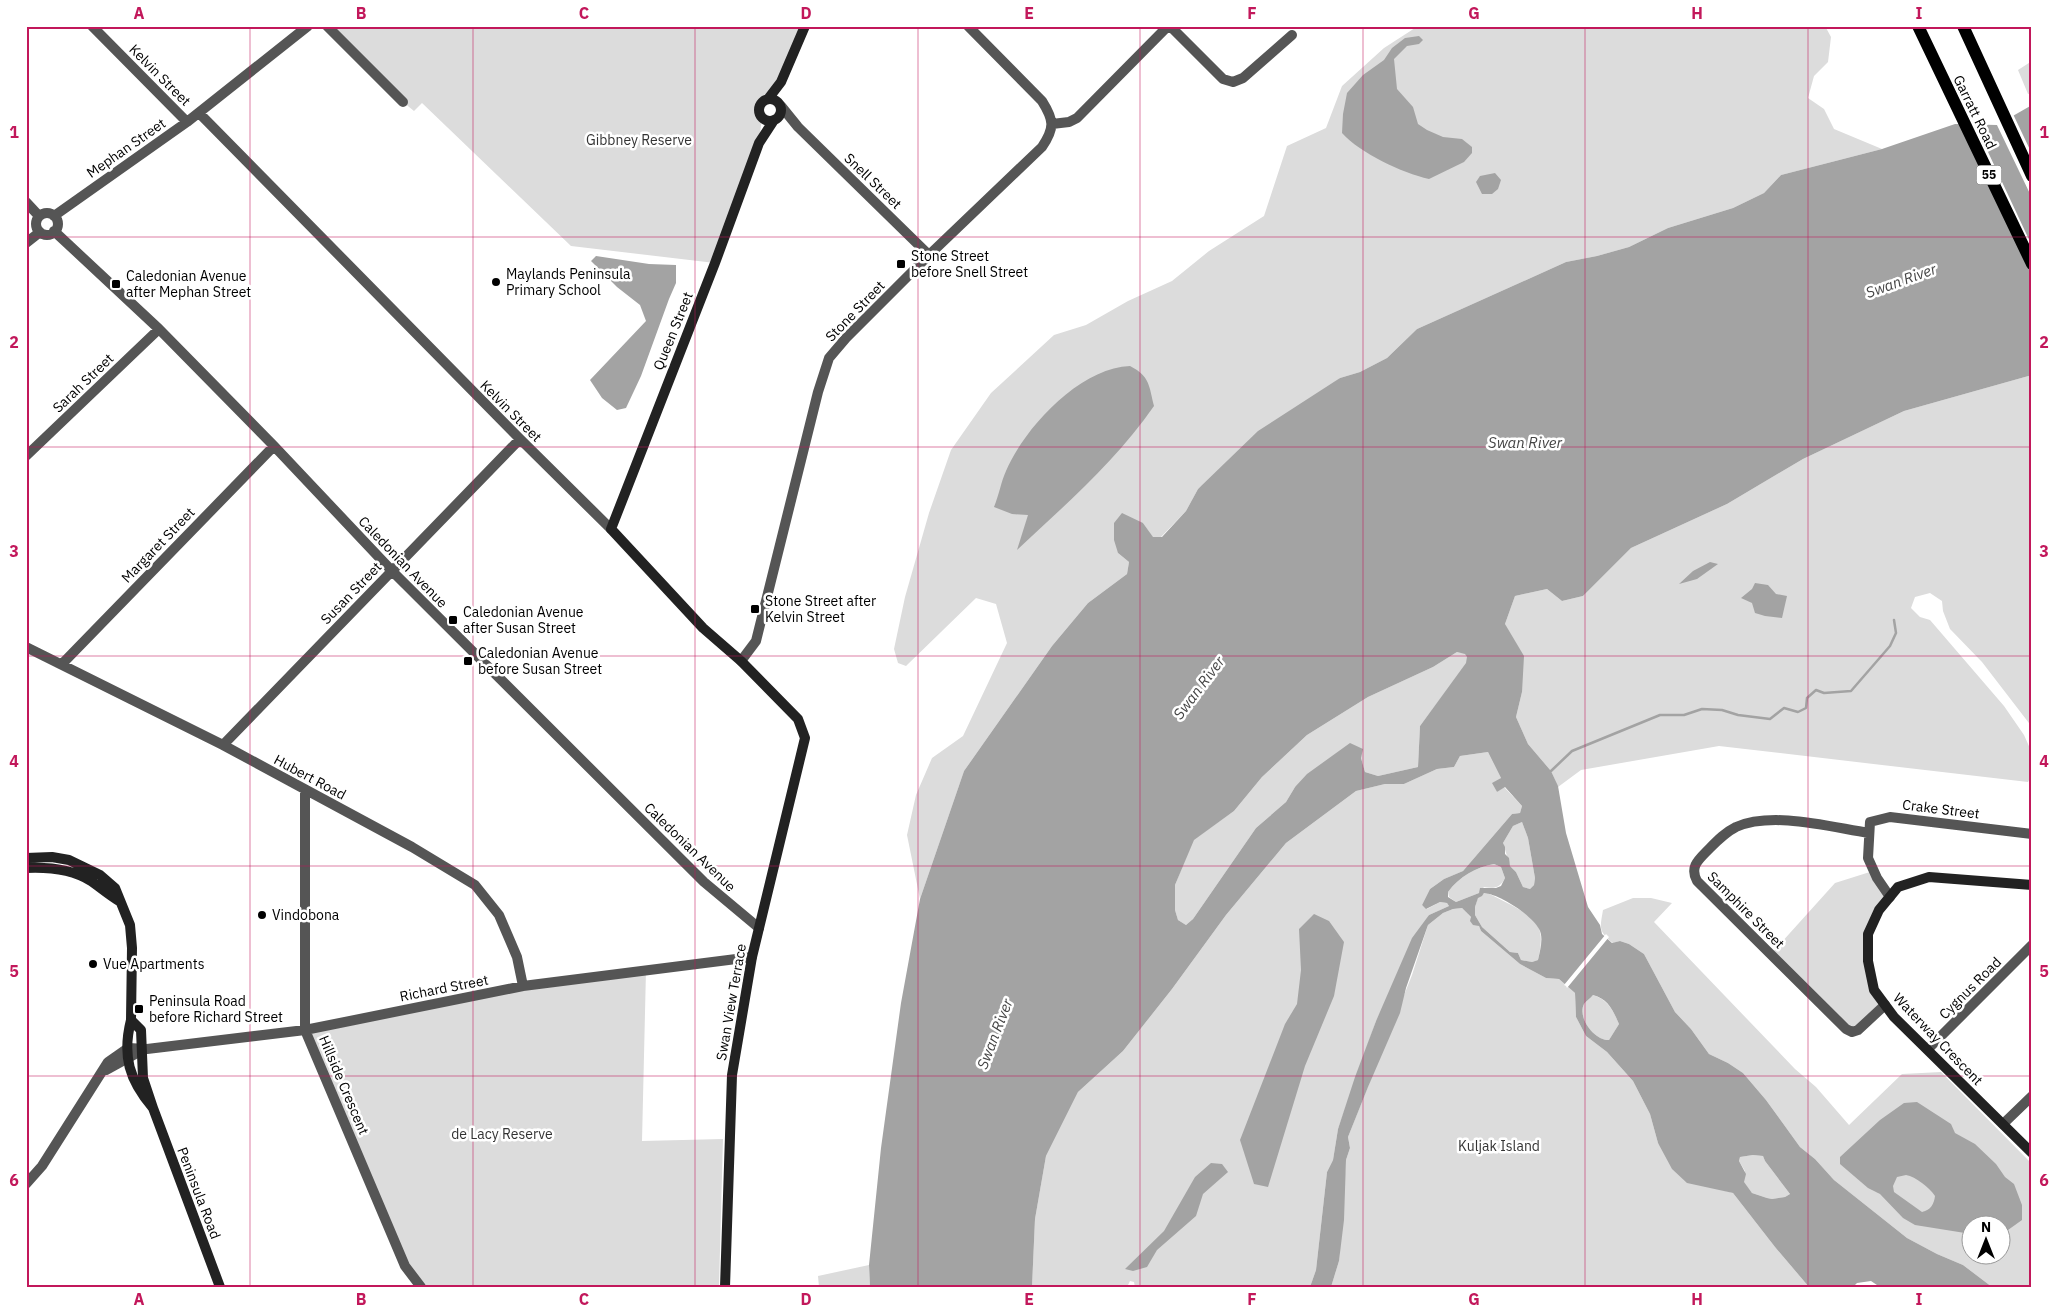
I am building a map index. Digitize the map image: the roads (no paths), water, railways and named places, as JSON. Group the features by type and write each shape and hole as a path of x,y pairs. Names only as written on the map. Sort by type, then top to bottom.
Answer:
{"main road":[{"name":"Garratt Road","path":"1918,26 2032,264"},
{"name":"Garratt Road","path":"1963,26 2032,176"}],"street":[{"name":"Kelvin Street","path":"92,26 187,122"},
{"name":"Mephan Street","path":"54,216 187,122 308,26"},
{"path":"327,26 403,102"},
{"path":"781,82 780,104 782,111 776,119 770,121 762,117 760,106 781,82 805,26"},
{"path":"968,26 1042,101 1050,113 1052,124 1069,122 1077,118 1169,26 1222,79 1233,82 1243,78 1292,35"},
{"path":"768,99 780,104"},
{"name":"Snell Street","path":"780,104 798,127 929,255"},
{"name":"Kelvin Street","path":"199,113 611,529 704,628 741,661 798,719 803,728"},
{"name":"Queen Street","path":"611,529 715,263 759,143 762,117"},
{"name":"Snell Street","path":"776,119 798,127"},
{"name":"Queen Street","path":"759,143 776,119"},
{"name":"Stone Street","path":"741,661 756,641 818,392 830,358 846,338 929,255 1042,148 1050,136 1052,124"},
{"path":"26,202 40,216"},
{"path":"47,213 54,216 57,224 54,232 47,234 40,232 36,224 40,216 47,213"},
{"path":"26,243 40,232"},
{"name":"Caledonian Avenue","path":"54,232 159,329 274,446 392,571 704,882 758,928"},
{"name":"Sarah Street","path":"26,456 159,329"},
{"name":"Susan Street","path":"223,745 520,439"},
{"name":"Margaret Street","path":"62,664 274,446"},
{"name":"Hubert Road","path":"26,646 223,745 412,847 475,885 499,914 517,957 523,986"},
{"name":"Swan View Terrace","path":"725,1287 732,1075 758,928 804,745 803,728"},
{"name":"Hillside Crescent","path":"305,790 305,1030 405,1266 421,1287"},
{"name":"Crake Street","path":"1869,833 1870,822 1890,817 2032,834"},
{"name":"Samphire Street","path":"1869,833 1777,820 1748,823 1723,835 1696,862 1694,875 1697,881 1733,919 1846,1029 1852,1032 1858,1030 1885,1005"},
{"path":"1869,833 1868,858 1877,878 1890,897"},
{"path":"50,868 52,857"},
{"name":"Peninsula Road","path":"26,858 52,857 69,860 100,875 115,888 130,925 132,948 131,1020 128,1031 128,1053 132,1079 138,1091 152,1108"},
{"path":"26,868 50,868 88,879 107,894 120,901"},
{"name":"Waterway Crescent","path":"2031,886 1929,877 1898,887 1879,910 1868,934 1868,961 1874,990 1894,1017 2032,1153"},
{"name":"Cygnus Road","path":"1928,1050 2032,945"},
{"name":"Richard Street","path":"128,1053 142,1049 305,1030 523,986 752,957"},
{"name":"Peninsula Road","path":"131,1020 141,1030 143,1078 152,1108 220,1287"},
{"path":"26,1184 42,1166 102,1071 128,1053"},
{"path":"2003,1124 2032,1096"}],"water":[{"path":"1419,36 1423,40 1419,44 1407,46 1394,59 1397,89 1413,107 1418,124 1443,137 1462,139 1472,147 1472,153 1464,162 1429,179 1407,172 1370,155 1342,133 1347,93 1363,75 1384,60 1392,48 1405,38"},
{"name":"Swan River","path":"2032,105 2032,375 1904,411 1803,459 1727,504 1631,548 1583,596 1562,601 1547,589 1515,596 1505,624 1524,656 1522,692 1516,717 1528,744 1551,771 1558,786 1566,833 1588,907 1600,925 1602,934 1612,943 1620,941 1629,944 1644,954 1675,1012 1691,1029 1709,1054 1743,1073 1766,1100 1800,1147 1815,1159 1834,1180 1907,1238 1960,1264 1960,1266 1964,1266 1992,1287 1880,1287 1871,1281 1857,1283 1853,1287 1809,1287 1733,1193 1687,1183 1672,1169 1658,1143 1650,1114 1633,1081 1607,1052 1586,1036 1576,1017 1575,993 1559,979 1546,978 1520,964 1481,931 1479,926 1473,925 1470,921 1471,917 1462,908 1443,913 1428,925 1406,988 1400,1013 1348,1137 1350,1148 1346,1160 1344,1220 1339,1261 1331,1287 1310,1287 1316,1270 1327,1172 1333,1160 1338,1129 1355,1077 1376,1021 1412,938 1429,915 1449,906 1447,903 1440,902 1426,909 1422,905 1430,889 1444,879 1463,871 1512,814 1520,813 1522,806 1505,787 1497,792 1492,783 1501,778 1488,752 1460,756 1454,767 1437,769 1404,784 1385,784 1356,791 1286,843 1226,915 1172,989 1123,1051 1078,1092 1046,1156 1035,1219 1032,1287 870,1287 869,1265 881,1148 901,1003 920,899 964,771 1052,646 1088,603 1127,574 1129,562 1118,553 1114,540 1114,523 1122,513 1143,523 1153,537 1162,537 1186,511 1198,489 1258,431 1340,378 1360,372 1387,358 1417,329 1566,262 1629,247 1668,228 1733,208 1764,193 1781,175 1882,149 1955,124 1997,125","holes":["1457,652 1465,654 1467,657 1466,663 1420,726 1418,767 1378,776 1365,772 1361,758 1363,749 1350,743 1307,774 1295,787 1286,802 1256,828 1193,919 1186,925 1178,920 1175,910 1175,885 1194,840 1234,811 1262,777 1307,735 1368,697 1433,667","1522,822 1528,838 1535,878 1534,885 1530,889 1523,887 1516,872 1510,866 1509,858 1505,854 1503,843 1513,826","1494,864 1501,867 1505,878 1501,886 1496,888 1480,888 1479,893 1456,902 1448,897 1448,892 1468,874","1484,893 1506,901 1535,923 1541,936 1538,960 1532,962 1521,960 1518,953 1510,952 1482,927 1475,915 1475,907 1478,898","1593,995 1606,1002 1619,1024 1609,1040 1598,1037 1585,1022 1582,1010 1584,1004","1763,1156 1790,1194 1785,1197 1772,1199 1752,1193 1744,1182 1746,1174 1739,1161 1740,1157"]},
{"path":"1495,173 1501,180 1498,189 1492,194 1482,194 1476,182 1480,176"},
{"path":"596,256 649,264 676,265 676,283 641,376 626,408 617,410 602,398 590,380 646,321 640,305 617,287 591,261"},
{"path":"1130,366 1137,370 1148,382 1154,406 1107,464 1017,550 1028,515 1012,514 994,507 1004,475 1026,436 1056,403 1074,388 1092,377 1111,369"},
{"path":"1710,562 1718,564 1697,579 1679,584 1693,571"},
{"path":"1755,583 1768,585 1776,594 1787,596 1782,618 1755,613 1752,603 1741,598 1752,589"},
{"path":"1314,914 1329,921 1344,942 1334,996 1305,1066 1268,1187 1254,1184 1240,1140 1285,1024 1297,1004 1301,970 1299,929"},
{"path":"1917,1102 1951,1124 1955,1133 1975,1144 1996,1164 2005,1177 2014,1184 2022,1205 2022,1220 2010,1229 2010,1216 1960,1216 1960,1232 1915,1225 1903,1218 1880,1194 1868,1188 1840,1164 1840,1157 1880,1120 1904,1103","holes":["1906,1175 1914,1178 1935,1196 1934,1202 1928,1210 1922,1212 1894,1192 1893,1186 1897,1177"]},
{"path":"1211,1163 1222,1164 1228,1172 1203,1194 1196,1216 1157,1250 1147,1267 1133,1271 1125,1269 1164,1231 1195,1177"}],"waterway":[{"path":"1551,771 1572,751 1660,715 1684,715 1702,709 1722,710 1738,715 1770,719 1784,708 1798,712 1806,708 1807,698 1816,690 1824,693 1851,691 1890,646 1896,633 1894,620"}],"place":[{"name":"Stone Street before Snell Street","path":"901,264"},
{"name":"Maylands Peninsula Primary School","path":"496,282"},
{"name":"Caledonian Avenue after Mephan Street","path":"116,284"},
{"name":"Stone Street after Kelvin Street","path":"755,609"},
{"name":"Caledonian Avenue after Susan Street","path":"453,620"},
{"name":"Caledonian Avenue before Susan Street","path":"468,661"},
{"name":"Vindobona","path":"262,915"},
{"name":"Vue Apartments","path":"93,964"},
{"name":"Peninsula Road before Richard Street","path":"139,1009"}],"park label":[{"name":"Gibbney Reserve","path":"639,140"},
{"name":"de Lacy Reserve","path":"502,1134"},
{"name":"Kuljak Island","path":"1499,1146"}]}
